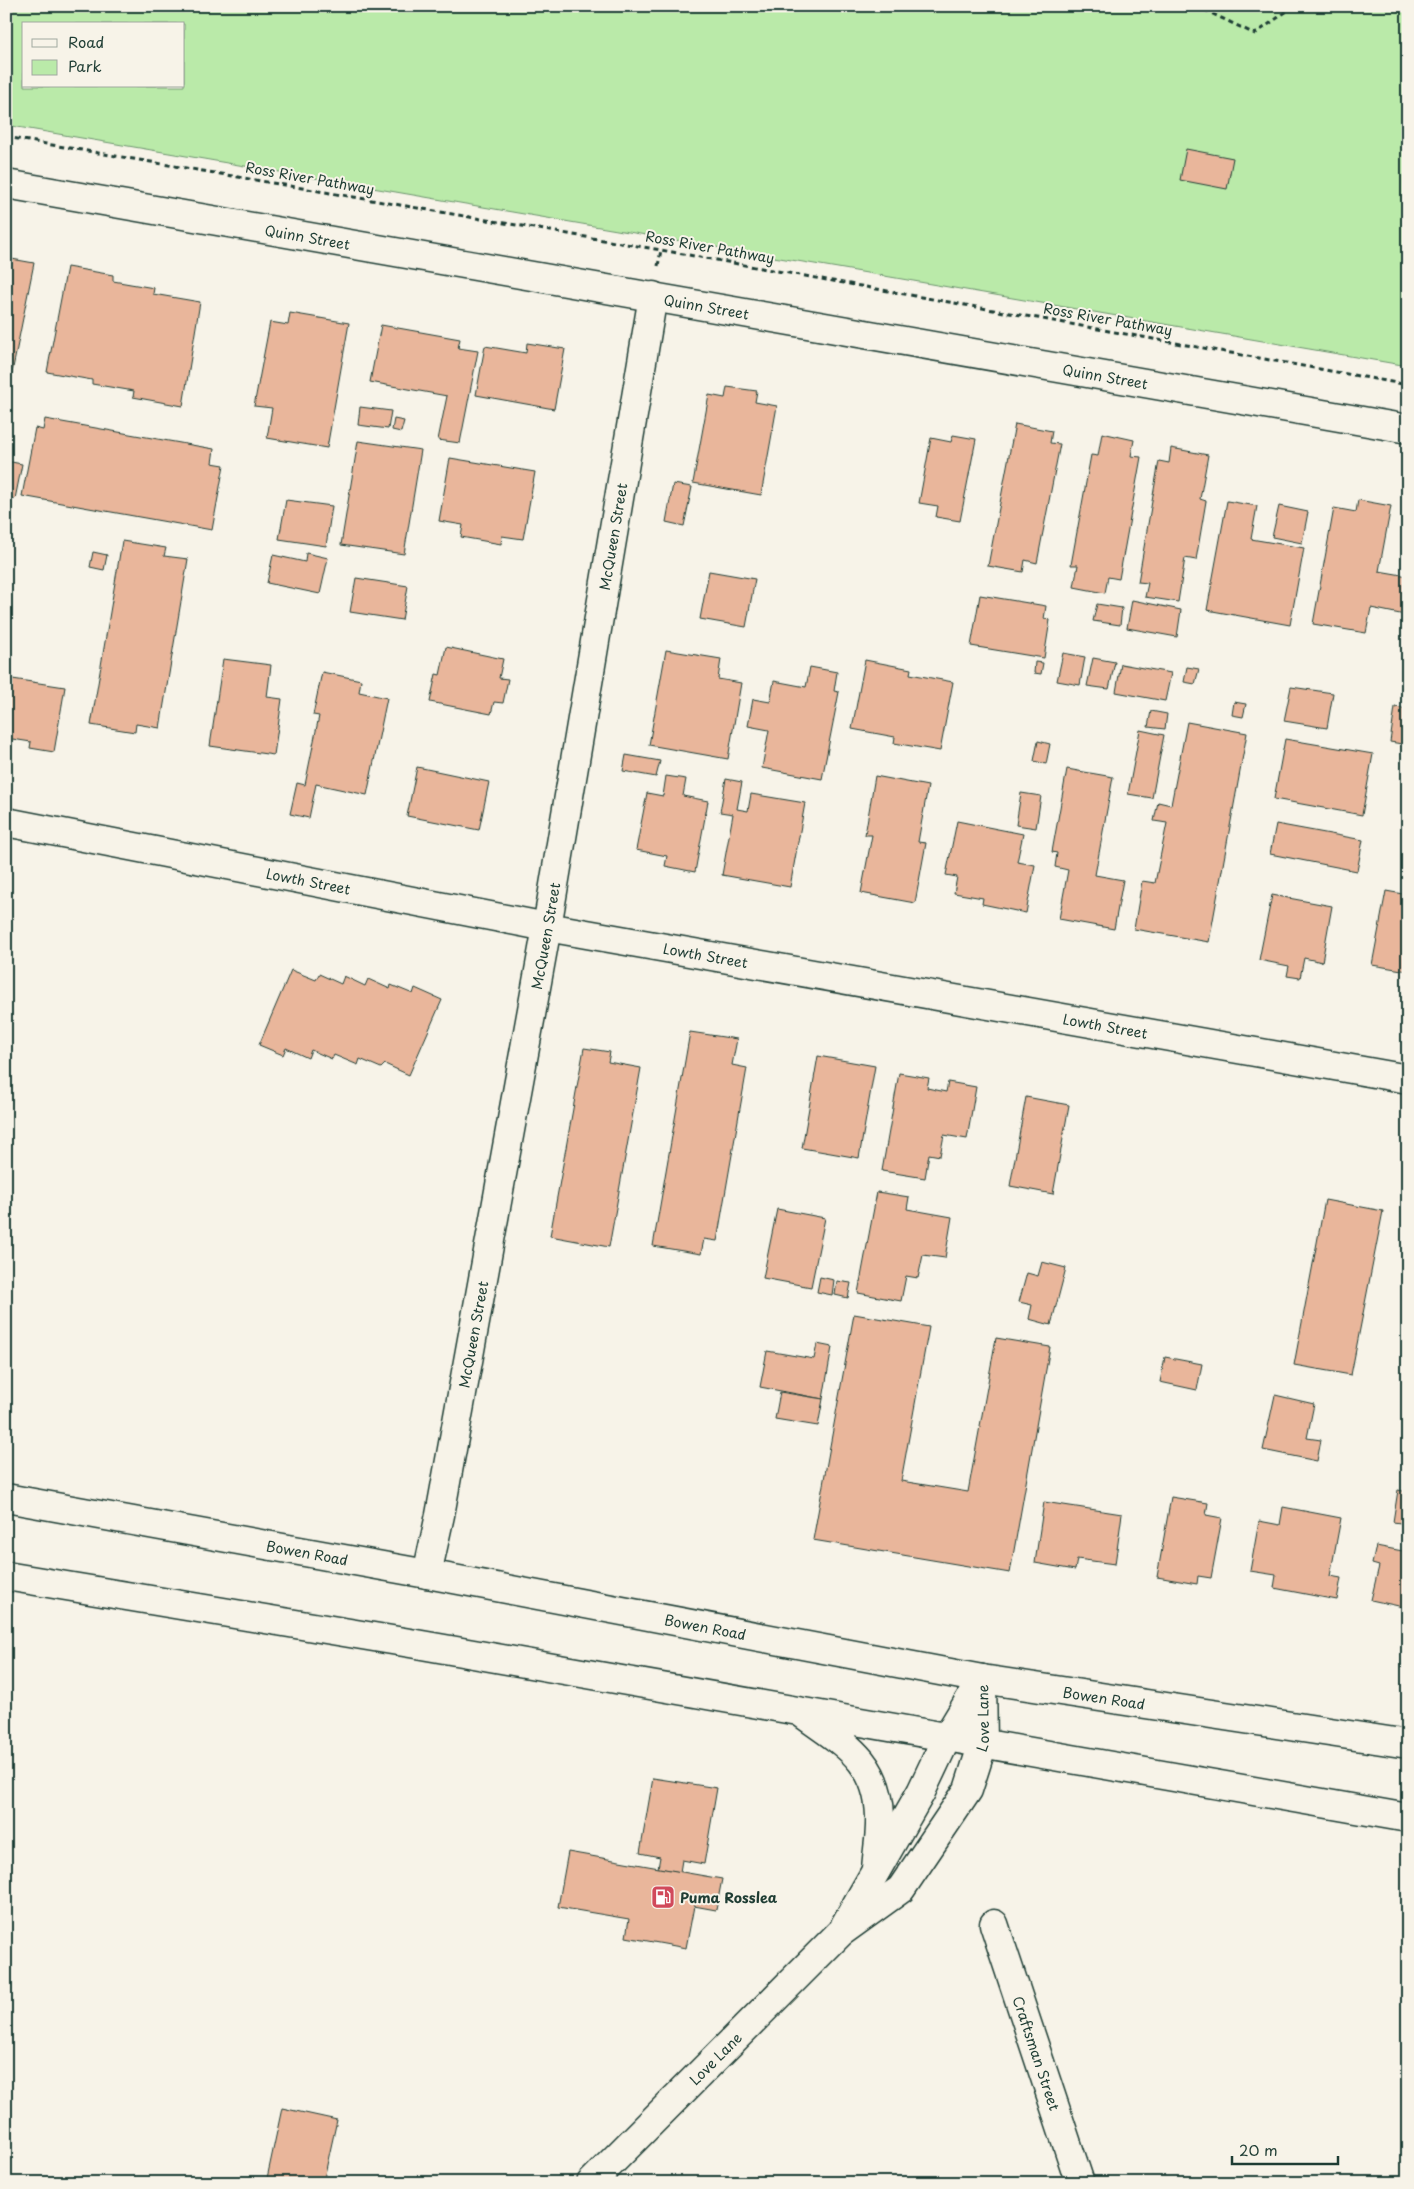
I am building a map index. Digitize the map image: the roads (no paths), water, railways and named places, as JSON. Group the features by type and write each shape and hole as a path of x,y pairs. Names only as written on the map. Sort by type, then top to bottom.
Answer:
{"street":[{"name":"Quinn Street","path":"6,184 1408,429"},
{"name":"McQueen Street","path":"427,1574 440,1514 547,927 653,296"},
{"name":"Lowth Street","path":"6,822 547,927 1408,1079"},
{"name":"Bowen Road","path":"6,1498 427,1574 982,1679 1408,1744"},
{"path":"6,1576 798,1710 1408,1818"},
{"name":"Love Lane","path":"840,1933 922,1792 946,1737 982,1679"},
{"name":"Love Lane","path":"591,2183 840,1933 902,1889 968,1790 983,1743 982,1679"},
{"path":"798,1710 845,1744 861,1759 872,1774 878,1793 880,1817 876,1870"},
{"name":"Craftsman Street","path":"994,1924 1080,2183"}],"place":[{"name":"Puma Rosslea","path":"663,1897"}]}
